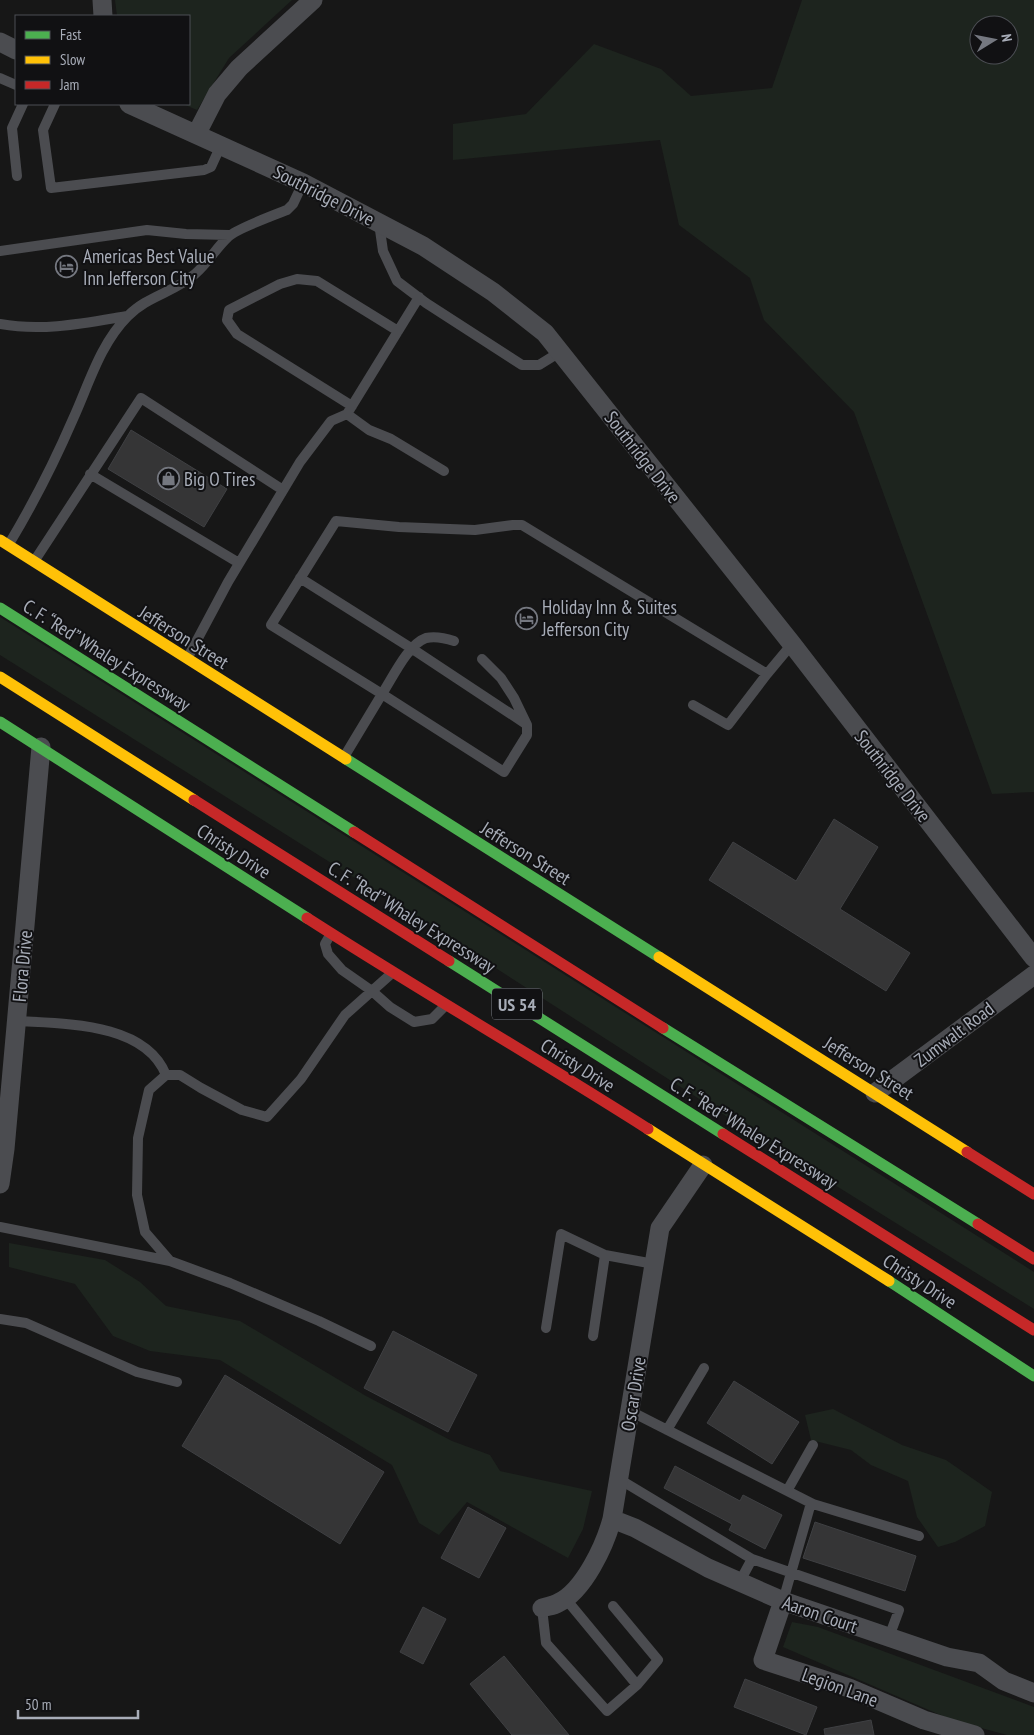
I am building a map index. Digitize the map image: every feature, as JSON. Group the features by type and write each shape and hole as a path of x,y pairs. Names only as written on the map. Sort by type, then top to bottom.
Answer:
{"main road":[{"name":"Jefferson Street","path":"4,543 1034,1194"},
{"name":"C. F. “Red” Whaley Expressway","path":"0,608 596,986 1034,1259"},
{"name":"C. F. “Red” Whaley Expressway","path":"0,677 1034,1330"},
{"name":"Christy Drive","path":"0,722 392,973 570,1079 1034,1376"}],"street":[{"path":"102,0 103,15"},
{"path":"196,133 217,94 239,68 313,0"},
{"path":"0,42 15,50"},
{"name":"Southridge Drive","path":"131,105 196,133 303,184 423,246 493,292 545,333 792,644 1034,958"},
{"name":"Flora Drive","path":"0,1184 6,1149 41,747"},
{"name":"Zumwalt Road","path":"875,1093 1034,975"},
{"name":"Oscar Drive","path":"542,1608 558,1603 565,1598 584,1578 600,1554 607,1537 619,1479 660,1228 704,1165"},
{"name":"Aaron Court","path":"612,1519 635,1528 739,1583 783,1601 948,1657 979,1663 1004,1681 1034,1692"},
{"name":"Legion Lane","path":"783,1601 763,1660 849,1688 924,1720 975,1735"}],"lane":[{"path":"0,78 15,85"},
{"path":"17,176 12,128 23,105"},
{"path":"55,105 43,130 51,188 204,170 211,167 221,145"},
{"path":"0,251 147,230 186,234 229,235 287,210 294,204 303,184"},
{"path":"380,223 382,251 397,280 419,297 522,365 539,365 560,352"},
{"path":"4,543 34,503 98,360 112,335 127,316 139,306 153,297 176,287 196,274 229,235"},
{"path":"398,331 317,281 297,280 280,284 229,310 227,320 237,334 350,410 369,430 391,439 444,471"},
{"path":"187,660 239,563 300,462 331,421 350,410 419,297"},
{"path":"0,324 17,327 52,328 127,316"},
{"path":"34,562 141,398 283,490"},
{"path":"90,474 239,563"},
{"path":"482,659 501,678 527,724 527,735 504,772 271,624 336,521 399,527 475,530 522,525 767,674"},
{"path":"300,578 412,648 527,724"},
{"path":"343,758 412,648 425,639 439,637 454,641"},
{"path":"693,706 728,725 792,644"},
{"path":"331,934 325,944 328,954 342,970 372,991 390,1007 414,1022 432,1020 446,1005"},
{"path":"170,1261 144,1232 137,1195 138,1138 149,1090 166,1075 180,1075 242,1110 267,1117 301,1080 345,1015 392,973"},
{"path":"17,1021 80,1025 124,1035 141,1044 162,1066 166,1075"},
{"path":"0,1227 170,1261 239,1287 319,1321 371,1346"},
{"path":"546,1328 561,1234 605,1255 654,1264"},
{"path":"593,1336 605,1255"},
{"path":"0,1319 26,1323 137,1372 177,1382"},
{"path":"667,1430 704,1368"},
{"path":"630,1411 811,1503 919,1536"},
{"path":"787,1491 813,1445"},
{"path":"619,1479 752,1559 899,1610 889,1637"},
{"path":"783,1601 811,1503"},
{"path":"739,1583 752,1559"},
{"path":"565,1598 637,1685"},
{"path":"542,1608 546,1643 607,1711 637,1685 658,1660 613,1606"}],"shaded area":[{"path":"115,0 292,0 229,58 197,110 185,105 190,105 190,15 117,15"},
{"path":"802,0 1034,0 1034,792 992,794 854,412 764,320 750,278 679,225 660,140 453,160 453,124 526,114 594,44 661,69 691,96 772,88"},
{"path":"0,617 1034,1272 1034,1309 785,1154 374,890 0,655"},
{"path":"9,1243 105,1260 140,1282 166,1306 240,1321 366,1396 452,1441 490,1455 500,1471 592,1491 583,1529 568,1558 467,1502 439,1535 419,1523 392,1465 220,1360 150,1351 113,1336 75,1284 9,1267"},
{"path":"833,1409 902,1445 946,1460 992,1492 985,1526 955,1542 938,1547 917,1517 908,1481 871,1465 851,1450 811,1440 805,1415"},
{"path":"792,1622 818,1627 1034,1707 1034,1735 1007,1735 952,1720 783,1647"}],"building":[{"name":"Big O Tires","path":"131,430 227,489 204,527 108,469"},
{"path":"834,819 878,847 840,909 910,953 886,991 709,880 733,842 796,881"},
{"path":"393,1331 477,1375 448,1432 364,1388"},
{"path":"225,1375 384,1472 340,1544 182,1446"},
{"path":"734,1381 799,1422 772,1464 707,1423"},
{"path":"675,1466 740,1501 743,1495 782,1515 765,1549 729,1530 732,1524 664,1488"},
{"path":"468,1507 506,1528 479,1578 441,1558"},
{"path":"815,1522 916,1556 905,1591 803,1558"},
{"path":"423,1607 446,1619 423,1664 400,1652"},
{"path":"504,1656 569,1735 512,1735 470,1684"},
{"path":"745,1679 817,1707 806,1735 734,1707"},
{"path":"871,1720 874,1735 825,1735 824,1729"}],"traffic: fast":[{"path":"0,608 354,832"},
{"path":"0,722 307,918"},
{"path":"346,759 659,957"},
{"path":"449,961 723,1134"},
{"path":"663,1028 978,1224"},
{"path":"889,1281 1034,1376"}],"traffic: slow":[{"path":"0,540 346,759"},
{"path":"0,677 194,800"},
{"path":"659,957 967,1152"},
{"path":"648,1129 889,1281"}],"traffic: jam":[{"path":"194,800 449,961"},
{"path":"354,832 663,1028"},
{"path":"307,918 648,1129"},
{"path":"723,1134 1034,1330"},
{"path":"967,1152 1034,1194"},
{"path":"978,1224 1034,1259"}],"place":[{"name":"Americas Best Value Inn Jefferson City","path":"67,267"},
{"name":"Big O Tires","path":"168,479"},
{"name":"Holiday Inn & Suites Jefferson City","path":"526,618"}]}
